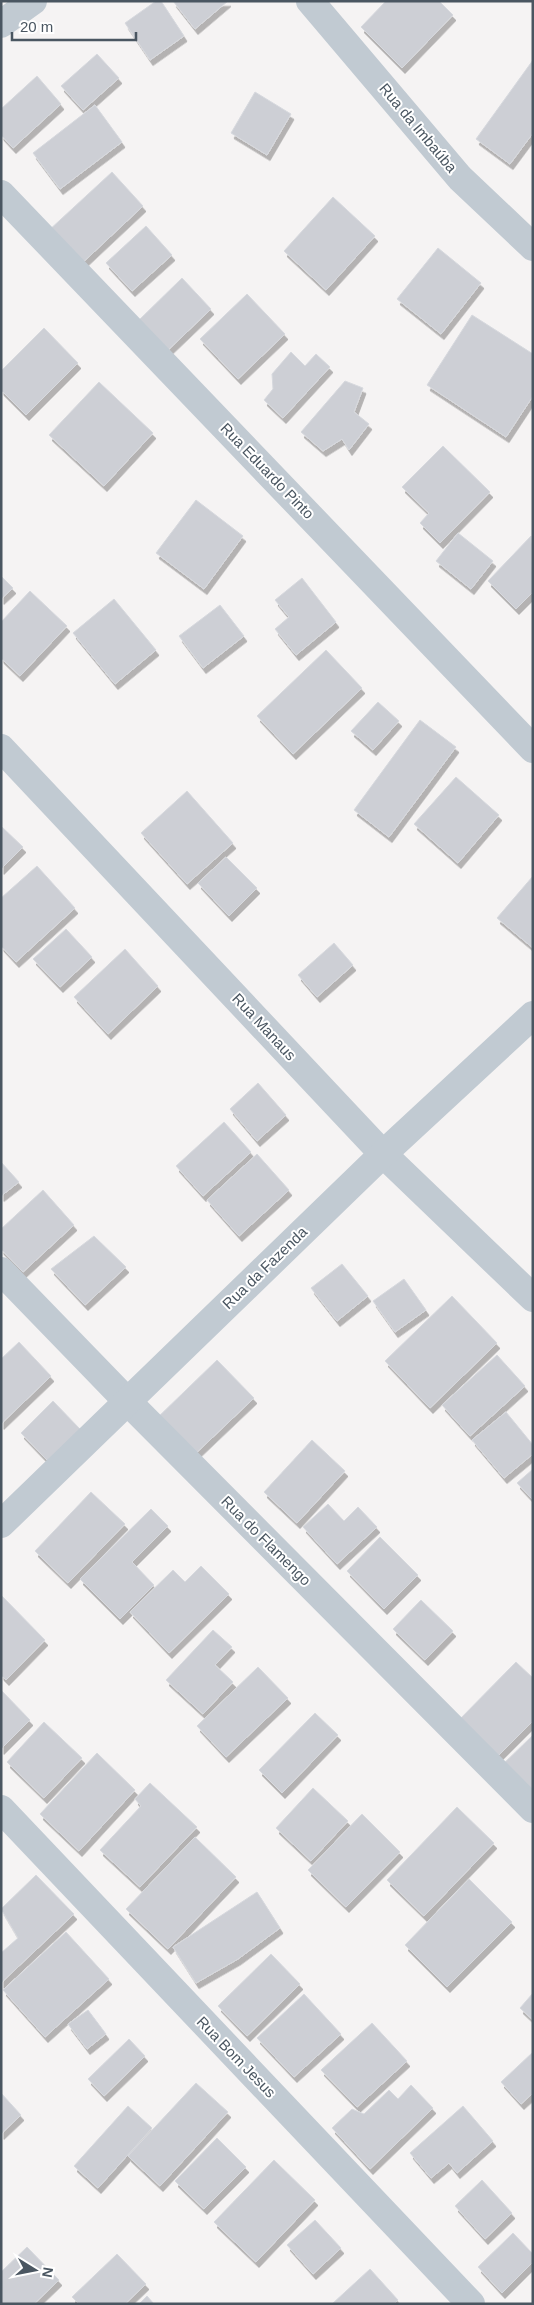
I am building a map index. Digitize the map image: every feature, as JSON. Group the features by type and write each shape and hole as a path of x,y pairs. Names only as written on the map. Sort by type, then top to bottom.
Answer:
{"street":[{"path":"1,24 33,1"},
{"name":"Rua da Imbaúba","path":"310,1 460,178 533,247"},
{"name":"Rua Eduardo Pinto","path":"1,194 533,748"},
{"name":"Rua Manaus","path":"1,748 383,1154 533,1298"},
{"name":"Rua da Fazenda","path":"1,1524 383,1154 533,1015"},
{"name":"Rua do Flamengo","path":"1,1271 127,1401 533,1809"},
{"name":"Rua Bom Jesus","path":"1,1809 471,2304"}],"building":[{"path":"156,1 161,1 184,36 150,60 125,23"},
{"path":"173,1 228,1 195,29"},
{"path":"386,1 439,1 453,15 402,68 361,27"},
{"path":"97,54 119,78 83,110 61,86"},
{"path":"533,60 533,133 510,164 476,139"},
{"path":"37,76 61,104 13,148 1,135 1,109"},
{"path":"255,92 291,114 267,155 231,133"},
{"path":"95,105 122,142 60,189 33,153"},
{"path":"112,172 143,206 78,267 47,232"},
{"path":"333,197 375,236 326,290 284,251"},
{"path":"146,226 172,255 132,291 106,263"},
{"path":"438,248 481,283 441,334 397,299"},
{"path":"182,278 211,309 165,353 137,322"},
{"path":"247,294 285,334 238,379 200,339"},
{"path":"472,315 533,354 533,396 506,437 427,385"},
{"path":"44,328 78,363 26,415 1,390 1,371"},
{"path":"291,352 305,366 316,354 330,367 283,418 264,400 273,389 272,374"},
{"path":"345,381 363,388 354,412 369,424 349,450 342,439 323,451 301,432"},
{"path":"99,382 153,433 104,486 49,435"},
{"path":"443,446 490,492 440,543 420,523 429,513 402,487"},
{"path":"196,500 243,536 204,589 156,553"},
{"path":"458,533 493,561 471,589 436,561"},
{"path":"531,536 533,592 516,609 488,581"},
{"path":"1,576 13,588 1,599"},
{"path":"302,578 336,622 296,655 275,629 289,617 275,600"},
{"path":"30,591 67,626 20,676 1,658 1,622"},
{"path":"114,599 156,650 115,684 73,633"},
{"path":"220,605 244,636 203,668 179,636"},
{"path":"326,650 362,688 293,754 257,716"},
{"path":"378,702 399,721 373,750 351,731"},
{"path":"420,720 456,747 389,837 354,810"},
{"path":"456,777 499,815 458,863 414,824"},
{"path":"187,791 233,843 187,884 141,833"},
{"path":"1,826 23,847 1,869"},
{"path":"226,857 257,888 229,916 198,883"},
{"path":"37,866 75,908 16,962 1,946 1,898"},
{"path":"533,876 533,948 497,918"},
{"path":"66,929 92,957 60,987 33,959"},
{"path":"334,943 353,965 317,997 298,975"},
{"path":"125,949 158,986 108,1034 74,997"},
{"path":"258,1083 286,1115 257,1141 230,1109"},
{"path":"224,1122 251,1152 203,1196 176,1166"},
{"path":"257,1154 289,1190 239,1236 207,1200"},
{"path":"1,1162 19,1182 1,1196"},
{"path":"43,1190 74,1225 23,1272 1,1249 1,1229"},
{"path":"94,1236 126,1267 85,1305 51,1269"},
{"path":"342,1264 368,1296 337,1321 311,1288"},
{"path":"404,1279 426,1310 395,1332 373,1301"},
{"path":"452,1296 497,1343 430,1408 385,1361"},
{"path":"19,1342 51,1376 1,1424 1,1359"},
{"path":"497,1355 525,1386 470,1436 442,1405"},
{"path":"217,1360 254,1398 192,1457 155,1420"},
{"path":"53,1401 80,1429 48,1461 21,1433"},
{"path":"506,1412 533,1445 533,1454 504,1478 472,1440"},
{"path":"312,1440 345,1471 297,1523 264,1492"},
{"path":"533,1469 533,1500 517,1483"},
{"path":"91,1492 125,1524 68,1583 35,1551"},
{"path":"328,1504 344,1521 358,1507 377,1527 337,1564 303,1527"},
{"path":"151,1509 168,1526 132,1562 154,1585 120,1619 80,1579"},
{"path":"380,1537 418,1575 384,1609 347,1571"},
{"path":"201,1566 229,1594 169,1653 130,1612 173,1570 185,1582"},
{"path":"1,1595 45,1640 6,1680 1,1675"},
{"path":"421,1600 453,1631 425,1660 393,1629"},
{"path":"213,1630 232,1647 215,1665 233,1682 203,1714 166,1680"},
{"path":"516,1662 533,1678 533,1721 493,1761 455,1724"},
{"path":"258,1667 288,1698 226,1757 197,1726"},
{"path":"1,1690 30,1720 1,1749"},
{"path":"315,1713 338,1735 282,1793 259,1770"},
{"path":"44,1722 82,1758 44,1798 7,1762"},
{"path":"533,1735 533,1804 498,1769"},
{"path":"97,1753 135,1790 79,1851 40,1814"},
{"path":"150,1783 197,1827 140,1887 100,1850 141,1806 135,1799"},
{"path":"313,1788 348,1821 311,1861 276,1828"},
{"path":"457,1807 494,1843 424,1916 387,1880"},
{"path":"362,1814 400,1852 346,1907 308,1870"},
{"path":"195,1837 236,1877 168,1949 126,1909"},
{"path":"36,1875 74,1914 1,1983 1,1953 18,1938 1,1909"},
{"path":"469,1879 512,1922 447,1987 405,1945"},
{"path":"257,1892 280,1928 238,1959 196,1983 173,1947"},
{"path":"66,1932 109,1979 45,2037 3,1990"},
{"path":"271,1954 300,1984 247,2036 218,2006"},
{"path":"533,1993 533,2020 520,2008"},
{"path":"304,1994 341,2034 294,2077 257,2038"},
{"path":"88,2010 106,2034 87,2049 68,2024"},
{"path":"372,2023 407,2061 357,2107 321,2070"},
{"path":"129,2039 145,2056 104,2096 88,2079"},
{"path":"533,2052 533,2093 521,2104 501,2082"},
{"path":"196,2083 228,2112 160,2186 128,2156"},
{"path":"411,2085 433,2108 370,2169 332,2128 352,2109 364,2114 389,2090 398,2099"},
{"path":"1,2093 21,2115 1,2134"},
{"path":"128,2106 152,2128 98,2188 74,2166"},
{"path":"463,2106 493,2141 457,2173 449,2163 431,2178 410,2153"},
{"path":"217,2138 246,2167 204,2209 175,2181"},
{"path":"274,2160 315,2200 256,2262 214,2222"},
{"path":"482,2180 512,2213 485,2239 455,2206"},
{"path":"315,2220 341,2248 313,2274 287,2245"},
{"path":"513,2233 533,2254 533,2262 502,2293 478,2267"},
{"path":"27,2247 59,2280 34,2304 1,2304 1,2272"},
{"path":"117,2254 146,2284 125,2304 79,2304 72,2297"},
{"path":"370,2269 398,2300 394,2304 332,2304"},
{"path":"147,2296 154,2304 139,2304"}]}
